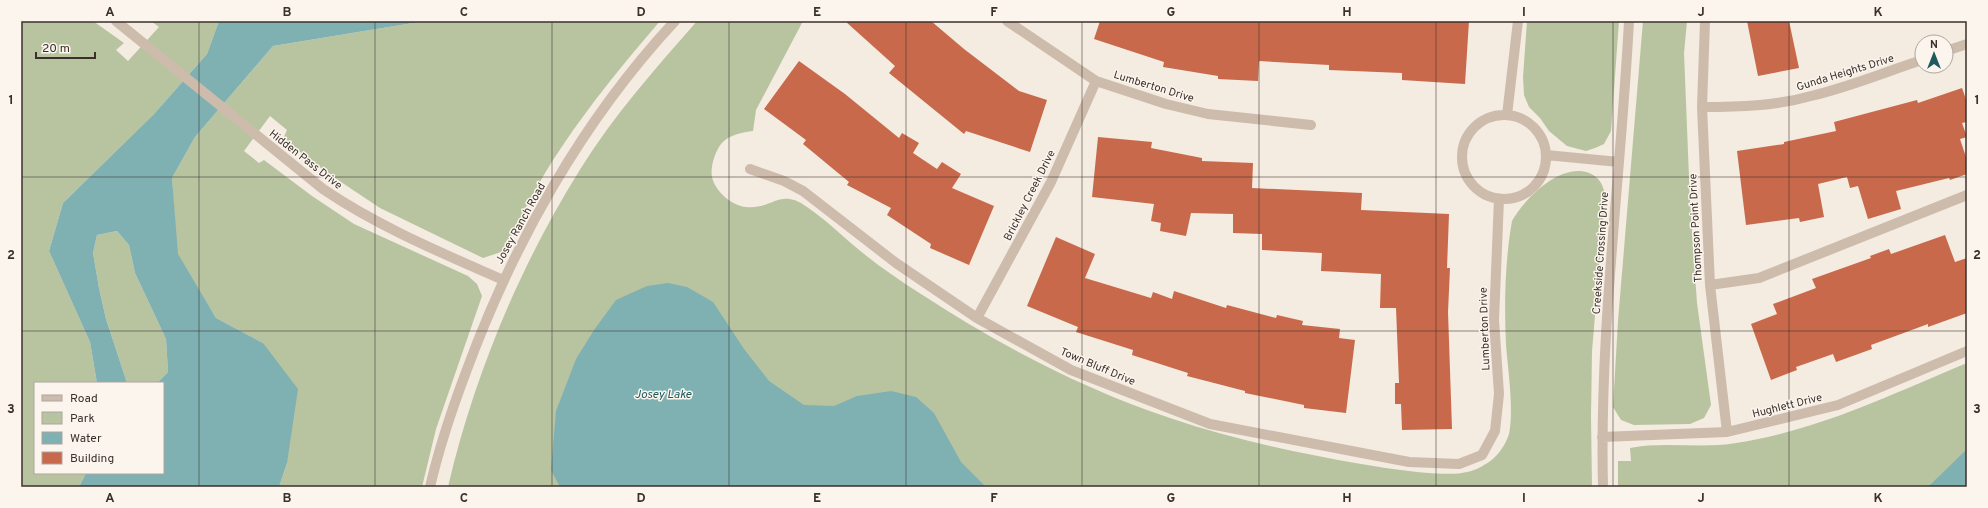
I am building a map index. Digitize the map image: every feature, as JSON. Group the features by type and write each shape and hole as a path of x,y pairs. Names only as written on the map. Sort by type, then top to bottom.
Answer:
{"street":[{"name":"Hidden Pass Drive","path":"116,21 323,189 352,209 390,229 503,280"},
{"name":"Josey Ranch Road","path":"430,487 451,412 477,342 520,243 578,145 618,90 675,21"},
{"name":"Lumberton Drive","path":"1007,21 1096,81 1166,104 1208,114 1311,125"},
{"path":"1507,115 1518,21"},
{"name":"Creekside Crossing Drive","path":"1603,487 1602,437 1607,310 1629,21"},
{"name":"Thompson Point Drive","path":"1705,21 1702,107 1710,285 1727,432"},
{"path":"1954,49 1967,44"},
{"name":"Gunda Heights Drive","path":"1702,107 1741,107 1778,103 1812,96 1914,63"},
{"name":"Brickley Creek Drive","path":"977,318 1051,182 1096,81"},
{"path":"1507,115 1530,123 1541,138 1546,155 1544,170 1538,182 1527,193 1514,198 1499,199 1485,195 1473,186 1465,174 1462,160 1463,146 1469,133 1479,123 1492,116 1507,115"},
{"path":"1546,155 1619,162"},
{"name":"Town Bluff Drive","path":"750,168 784,181 803,191 896,263 977,318 1071,370 1210,424 1408,462 1459,464 1482,455"},
{"path":"1710,285 1759,278 1967,195"},
{"name":"Lumberton Drive","path":"1482,455 1495,431 1499,394 1494,320 1499,199"},
{"name":"Hughlett Drive","path":"1602,437 1727,432 1838,405 1967,350"}],"green space":[{"path":"21,21 93,21 124,43 116,50 128,61 159,27 151,21 219,21 207,54 154,114 63,203 49,251 90,342 97,382 34,382 34,474 86,474 79,487 21,487"},
{"path":"425,21 660,21 584,115 561,148 538,185 504,251 483,258 380,208 329,174 283,139 287,130 270,116 244,151 259,163 264,160 312,196 354,224 468,276 477,284 482,296 436,429 422,487 279,487 287,463 263,343 216,318 177,254 172,178 195,137 273,46"},
{"path":"697,21 803,21 756,110 753,131 740,133 728,138 721,144 715,155 712,164 712,177 720,192 730,201 741,206 755,207 783,199 798,201 820,217 880,267 950,312 1010,348 1105,393 1193,426 1241,439 1312,455 1384,468 1415,472 1457,474 1478,468 1489,462 1504,446 1509,434 1511,413 1506,345 1505,298 1506,267 1512,221 1534,193 1555,178 1567,173 1578,171 1593,175 1601,182 1605,197 1592,351 1592,487 448,487 471,404 485,363 501,322 538,243 581,168 607,129 666,56"},
{"path":"1527,21 1619,21 1611,131 1604,144 1586,151 1567,146 1549,131 1540,118 1529,107 1524,95 1523,77"},
{"path":"1643,21 1687,21 1684,53 1690,202 1697,303 1711,405 1704,418 1690,424 1634,425 1621,420 1613,407 1618,321"},
{"path":"117,231 129,245 135,273 166,339 168,372 158,382 127,382 106,319 99,288 93,253 97,235"},
{"path":"1967,363 1967,487 1618,487 1618,461 1631,461 1630,448 1656,445 1723,445 1796,430 1854,410"}],"water":[{"path":"219,21 425,21 273,46 195,137 172,178 178,254 216,318 263,343 298,389 287,463 279,487 79,487 86,474 164,474 164,382 158,382 168,372 166,339 135,273 129,245 117,231 97,235 93,253 106,319 127,382 97,382 90,342 49,251 63,203 154,114 207,54"},
{"name":"Josey Lake","path":"668,283 687,287 713,302 744,349 769,381 804,405 834,406 857,396 891,391 916,397 934,413 961,462 986,487 560,487 551,470 556,411 576,359 594,330 616,300 647,286"},
{"path":"1967,449 1967,487 1928,487"}],"building":[{"path":"845,21 931,21 964,49 1019,91 1047,100 1030,152 966,131 964,134 889,73 895,66"},
{"path":"1100,21 1469,21 1465,84 1402,80 1402,73 1329,70 1329,65 1259,61 1258,81 1218,79 1218,76 1163,67 1164,62 1094,39"},
{"path":"1747,21 1789,21 1799,68 1758,76"},
{"path":"799,61 845,94 899,138 902,133 919,143 913,153 937,169 942,162 961,174 952,188 994,206 969,265 930,248 931,244 887,215 891,208 847,185 849,182 803,144 806,140 764,109"},
{"path":"1962,88 1967,102 1967,122 1962,123 1967,137 1960,139 1967,160 1967,174 1950,180 1949,178 1896,191 1901,209 1868,219 1858,186 1850,188 1847,177 1818,184 1824,217 1800,222 1799,218 1746,225 1737,151 1784,144 1784,142 1836,131 1834,122 1917,100 1918,103"},
{"path":"1098,137 1152,142 1151,148 1202,158 1202,161 1253,163 1252,188 1362,193 1361,210 1449,214 1447,268 1450,268 1448,312 1452,429 1402,430 1401,404 1395,404 1395,383 1399,383 1396,308 1380,308 1381,274 1321,271 1322,253 1262,250 1262,234 1233,233 1233,214 1191,213 1186,236 1160,231 1161,223 1151,221 1154,204 1092,197"},
{"path":"1945,235 1955,262 1967,258 1967,313 1928,327 1928,324 1871,345 1872,349 1836,362 1833,354 1796,367 1797,370 1771,380 1751,324 1777,314 1773,304 1816,288 1812,279 1871,258 1870,256 1889,249 1891,254"},
{"path":"1056,237 1095,254 1085,278 1151,298 1153,292 1172,299 1174,291 1226,308 1227,305 1276,318 1277,315 1303,321 1302,325 1340,329 1339,338 1355,340 1346,413 1304,408 1304,405 1245,393 1245,391 1187,376 1188,373 1132,355 1133,350 1076,332 1078,327 1027,306"}]}
